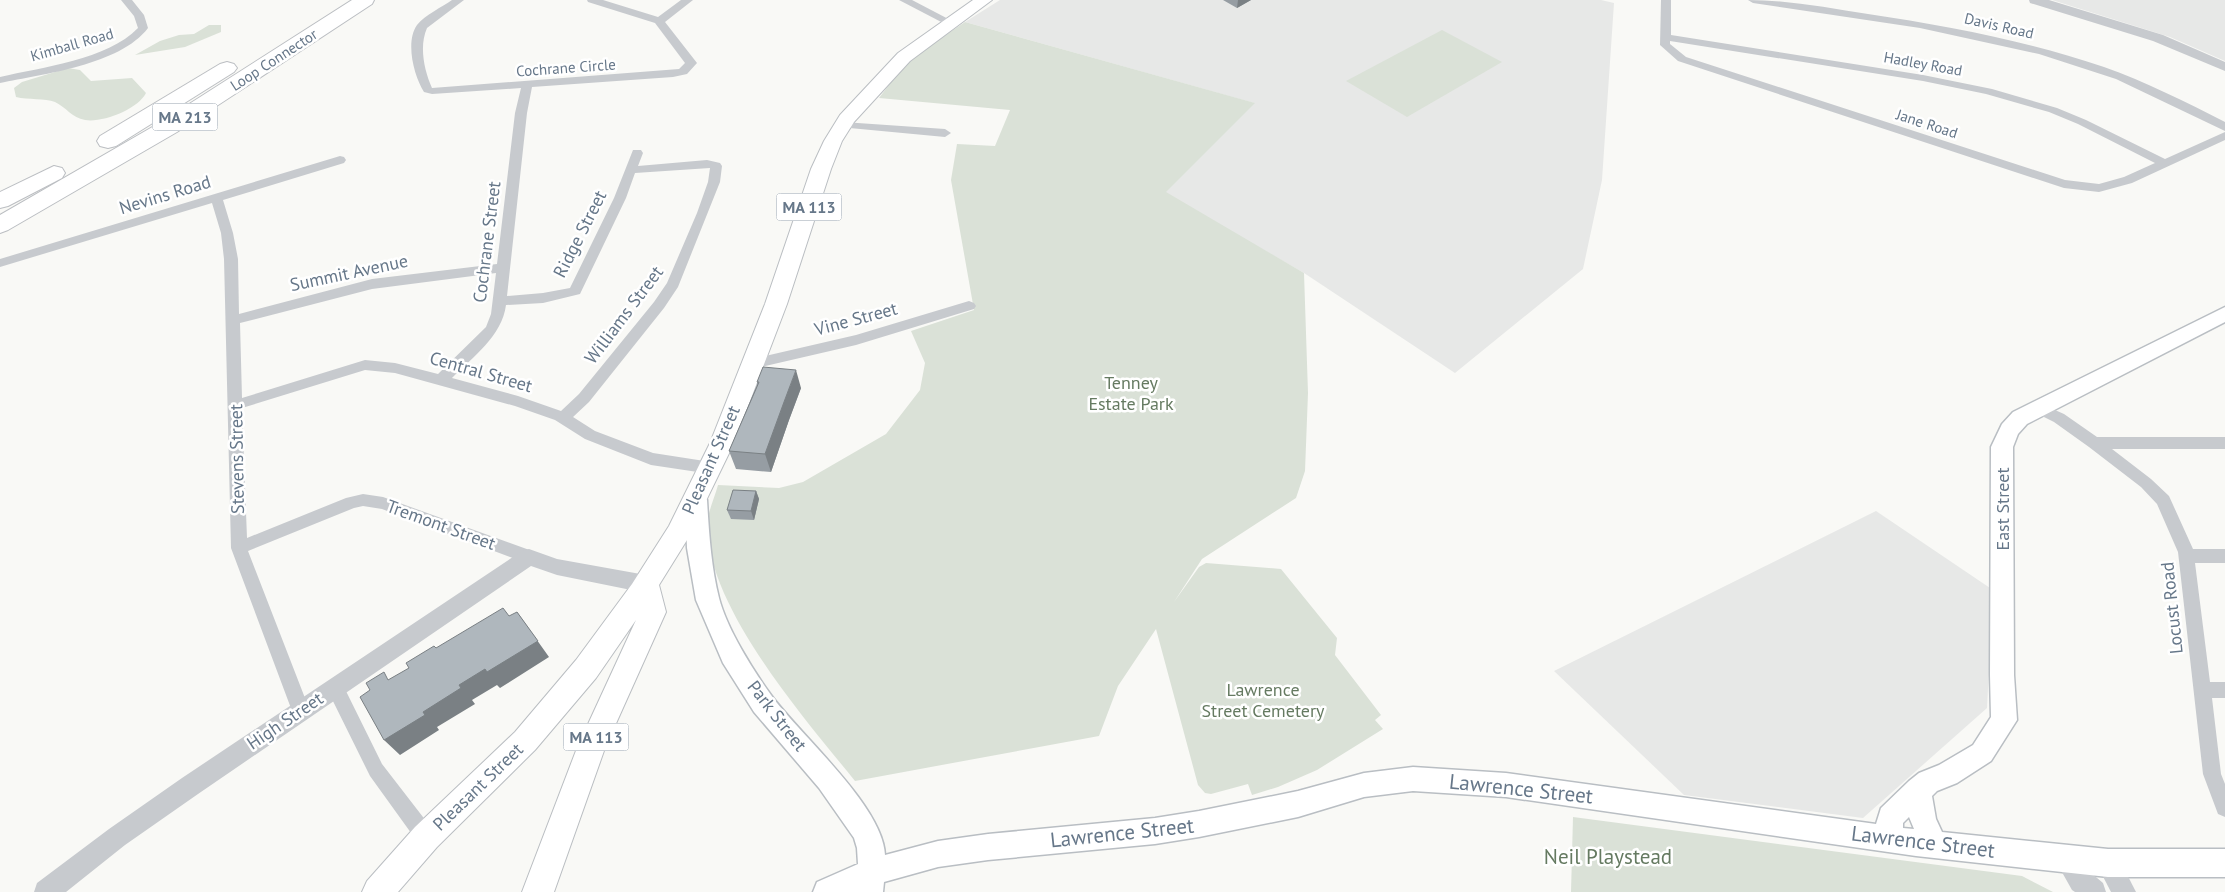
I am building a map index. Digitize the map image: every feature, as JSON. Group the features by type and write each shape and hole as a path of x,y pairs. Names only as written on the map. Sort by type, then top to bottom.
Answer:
{"highway":[{"name":"Loop Connector","path":"0,202 55,172 243,58 334,0"},
{"name":"Loop Connector","path":"0,225 169,127 366,0"}],"main road":[{"name":"Pleasant Street","path":"378,892 426,837 525,741 586,669 646,584 696,500 722,443 782,286 821,169 833,141 866,96 904,57 984,0"},
{"name":"East Street","path":"1889,839 1890,817 1928,782 1948,774 1982,754 2004,720 2002,675 2002,446 2009,430 2020,418 2225,314"},
{"name":"Park Street","path":"696,500 698,548 708,600 732,655 763,704 828,779 852,811 868,838 871,848 870,882"},
{"name":"MA 113","path":"538,892 591,748 653,612 646,584"},
{"name":"Lawrence Street","path":"827,892 870,882 938,854 988,847 1155,831 1211,822 1298,804 1364,785 1413,779 1506,784 1934,845 2108,863 2225,863"},
{"path":"1918,790 1923,818 1934,845"}],"street":[{"name":"Kimball Road","path":"0,80 97,56 124,46 133,40 143,28 139,15 126,0"},
{"name":"Cochrane Circle","path":"459,0 422,26 419,32 419,54 424,84 428,90 454,91 527,86 683,72 691,63 683,50 659,21"},
{"path":"592,0 659,21 688,0"},
{"path":"904,0 951,23"},
{"path":"1665,37 1666,0"},
{"name":"Davis Road","path":"1753,0 1960,32 2052,54 2086,64 2120,78 2225,127"},
{"path":"2035,0 2158,38 2225,66"},
{"name":"Jane Road","path":"1665,37 1665,46 1669,50 1691,62 2064,184 2099,188 2128,180 2225,136"},
{"name":"Hadley Road","path":"1665,37 1923,78 2005,96 2052,110 2082,122 2164,163"},
{"name":"Cochrane Street","path":"440,381 492,329 500,301 521,113 527,86"},
{"path":"843,125 945,133"},
{"name":"Ridge Street","path":"500,301 543,298 575,291 632,170 637,153"},
{"name":"Nevins Road","path":"0,263 340,160"},
{"name":"Williams Street","path":"562,418 584,398 659,305 673,284 703,213 714,182 716,166 707,164 632,170"},
{"name":"Stevens Street","path":"216,197 228,242 234,320 240,548 301,711"},
{"name":"Summit Avenue","path":"234,320 372,284 503,268"},
{"name":"Vine Street","path":"752,364 856,340 969,306"},
{"name":"Central Street","path":"236,405 365,365 395,368 518,401 562,418 590,435 651,459 711,468"},
{"name":"Locust Road","path":"2039,408 2059,418 2146,483 2163,500 2175,524 2186,556 2212,774 2225,808"},
{"path":"2094,443 2225,443"},
{"name":"Tremont Street","path":"240,548 338,507 363,500 383,503 557,566 646,584"},
{"path":"2186,556 2225,556"},
{"name":"High Street","path":"46,892 117,837 529,557"},
{"path":"336,687 376,770 426,837"},
{"path":"2202,690 2225,690"},
{"path":"2066,858 2081,882 2094,892"},
{"path":"2108,863 2124,892"}],"shaded area":[{"path":"1000,0 1601,0 1614,3 1602,180 1583,269 1455,373 1304,273 1160,191 1254,103 965,22"},
{"path":"2052,0 2225,0 2225,61 2170,37"},
{"path":"1876,511 1993,590 1987,708 1863,818 1684,795 1554,671"}],"green space":[{"name":"Tenney Estate Park","path":"965,22 1255,103 1166,192 1304,273 1308,393 1305,471 1296,498 1202,559 1174,602 1199,567 1206,563 1281,569 1337,638 1335,655 1381,715 1375,720 1383,729 1317,770 1278,787 1252,795 1248,784 1211,794 1205,793 1198,785 1156,629 1118,686 1099,736 855,781 810,726 760,657 738,621 721,585 710,550 708,518 718,485 779,488 803,482 886,434 920,390 925,363 911,331 974,310 951,180 957,144 995,146 1010,110 879,98 907,61"},
{"path":"209,25 221,25 221,32 185,47 135,55 160,41 179,35 194,34"},
{"path":"1442,30 1502,62 1407,117 1346,81"},
{"path":"68,68 80,70 91,81 132,78 146,93 136,104 119,114 92,120 80,119 55,102 16,97 14,88 22,82"},
{"name":"Neil Playstead","path":"1573,817 2022,876 2053,892 1571,892"}],"building":[{"path":"763,367 796,370 765,454 729,451 759,382 757,382"},
{"path":"733,490 756,491 751,511 727,510"},
{"path":"503,608 509,616 517,612 538,641 487,672 485,669 459,685 461,688 423,712 425,715 384,740 360,697 370,690 366,683 384,672 388,680 409,668 406,663 434,646 436,648"}],"park label":[{"name":"Lawrence Street Cemetery","path":"1263,700"}]}
